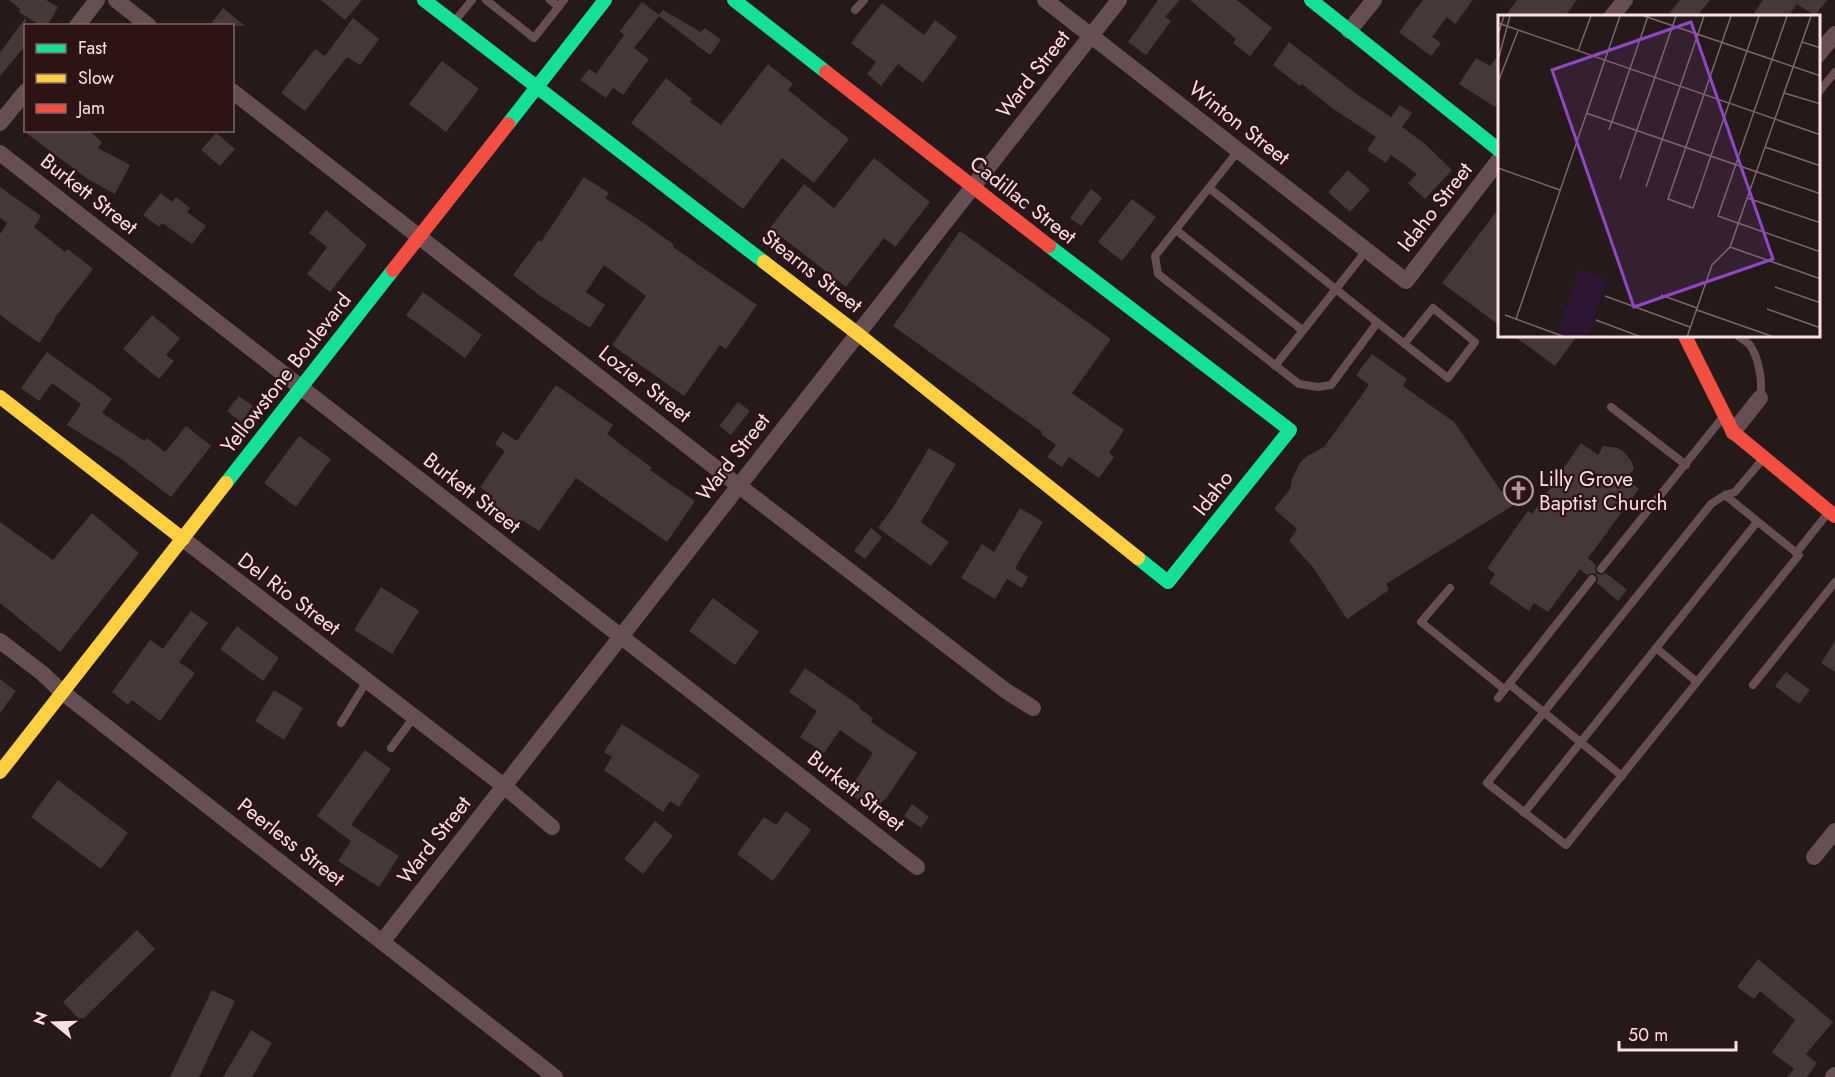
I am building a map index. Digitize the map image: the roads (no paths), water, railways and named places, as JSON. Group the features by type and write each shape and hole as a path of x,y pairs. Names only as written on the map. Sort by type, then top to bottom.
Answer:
{"street":[{"path":"79,24 97,0"},
{"path":"116,0 146,24"},
{"name":"Stearns Street","path":"424,0 858,334 1168,582"},
{"name":"Yellowstone Boulevard","path":"0,772 605,0"},
{"name":"Cadillac Street","path":"734,0 1290,430"},
{"name":"Winton Street","path":"1045,0 1406,281"},
{"name":"Ward Street","path":"382,942 1119,0"},
{"path":"1311,0 1498,149"},
{"path":"1350,31 1374,0"},
{"path":"1613,15 1625,0"},
{"path":"1820,53 1835,34"},
{"path":"0,123 24,93"},
{"name":"Lozier Street","path":"234,93 739,486 1006,691 1033,708"},
{"name":"Burkett Street","path":"0,153 917,867"},
{"name":"Idaho Street","path":"1406,281 1498,161"},
{"path":"1686,338 1733,432 1832,514"},
{"name":"Del Rio Street","path":"0,396 504,786 552,826"},
{"path":"1733,432 1760,398"},
{"name":"Idaho","path":"1168,582 1290,430"},
{"name":"Peerless Street","path":"0,641 42,673 62,692 555,1077"},
{"path":"1814,857 1835,831"}],"lane":[{"path":"454,23 472,0"},
{"path":"486,0 534,38 562,3 550,0"},
{"path":"855,10 864,0"},
{"path":"1820,91 1835,72"},
{"path":"1238,151 1155,256 1158,274 1299,384 1318,387 1331,385 1377,323"},
{"path":"1209,188 1337,288 1377,323 1404,344 1448,378 1475,342 1433,308 1404,344"},
{"path":"1176,230 1302,330"},
{"path":"1275,366 1366,251"},
{"path":"1741,338 1750,345 1763,384 1760,398"},
{"path":"1611,407 1686,465"},
{"path":"1602,569 1724,416"},
{"path":"1725,495 1799,555 1566,845 1487,783 1711,504 1725,495 1735,492 1764,458"},
{"path":"1796,553 1832,514"},
{"path":"1524,813 1757,522"},
{"path":"1498,698 1592,579"},
{"path":"1753,685 1835,582"},
{"path":"1450,588 1421,622 1544,712 1622,776"},
{"path":"1656,648 1698,682"},
{"path":"340,723 367,681"},
{"path":"392,748 414,717"}],"place":[{"name":"Lilly Grove Baptist Church","path":"1518,491"}]}
